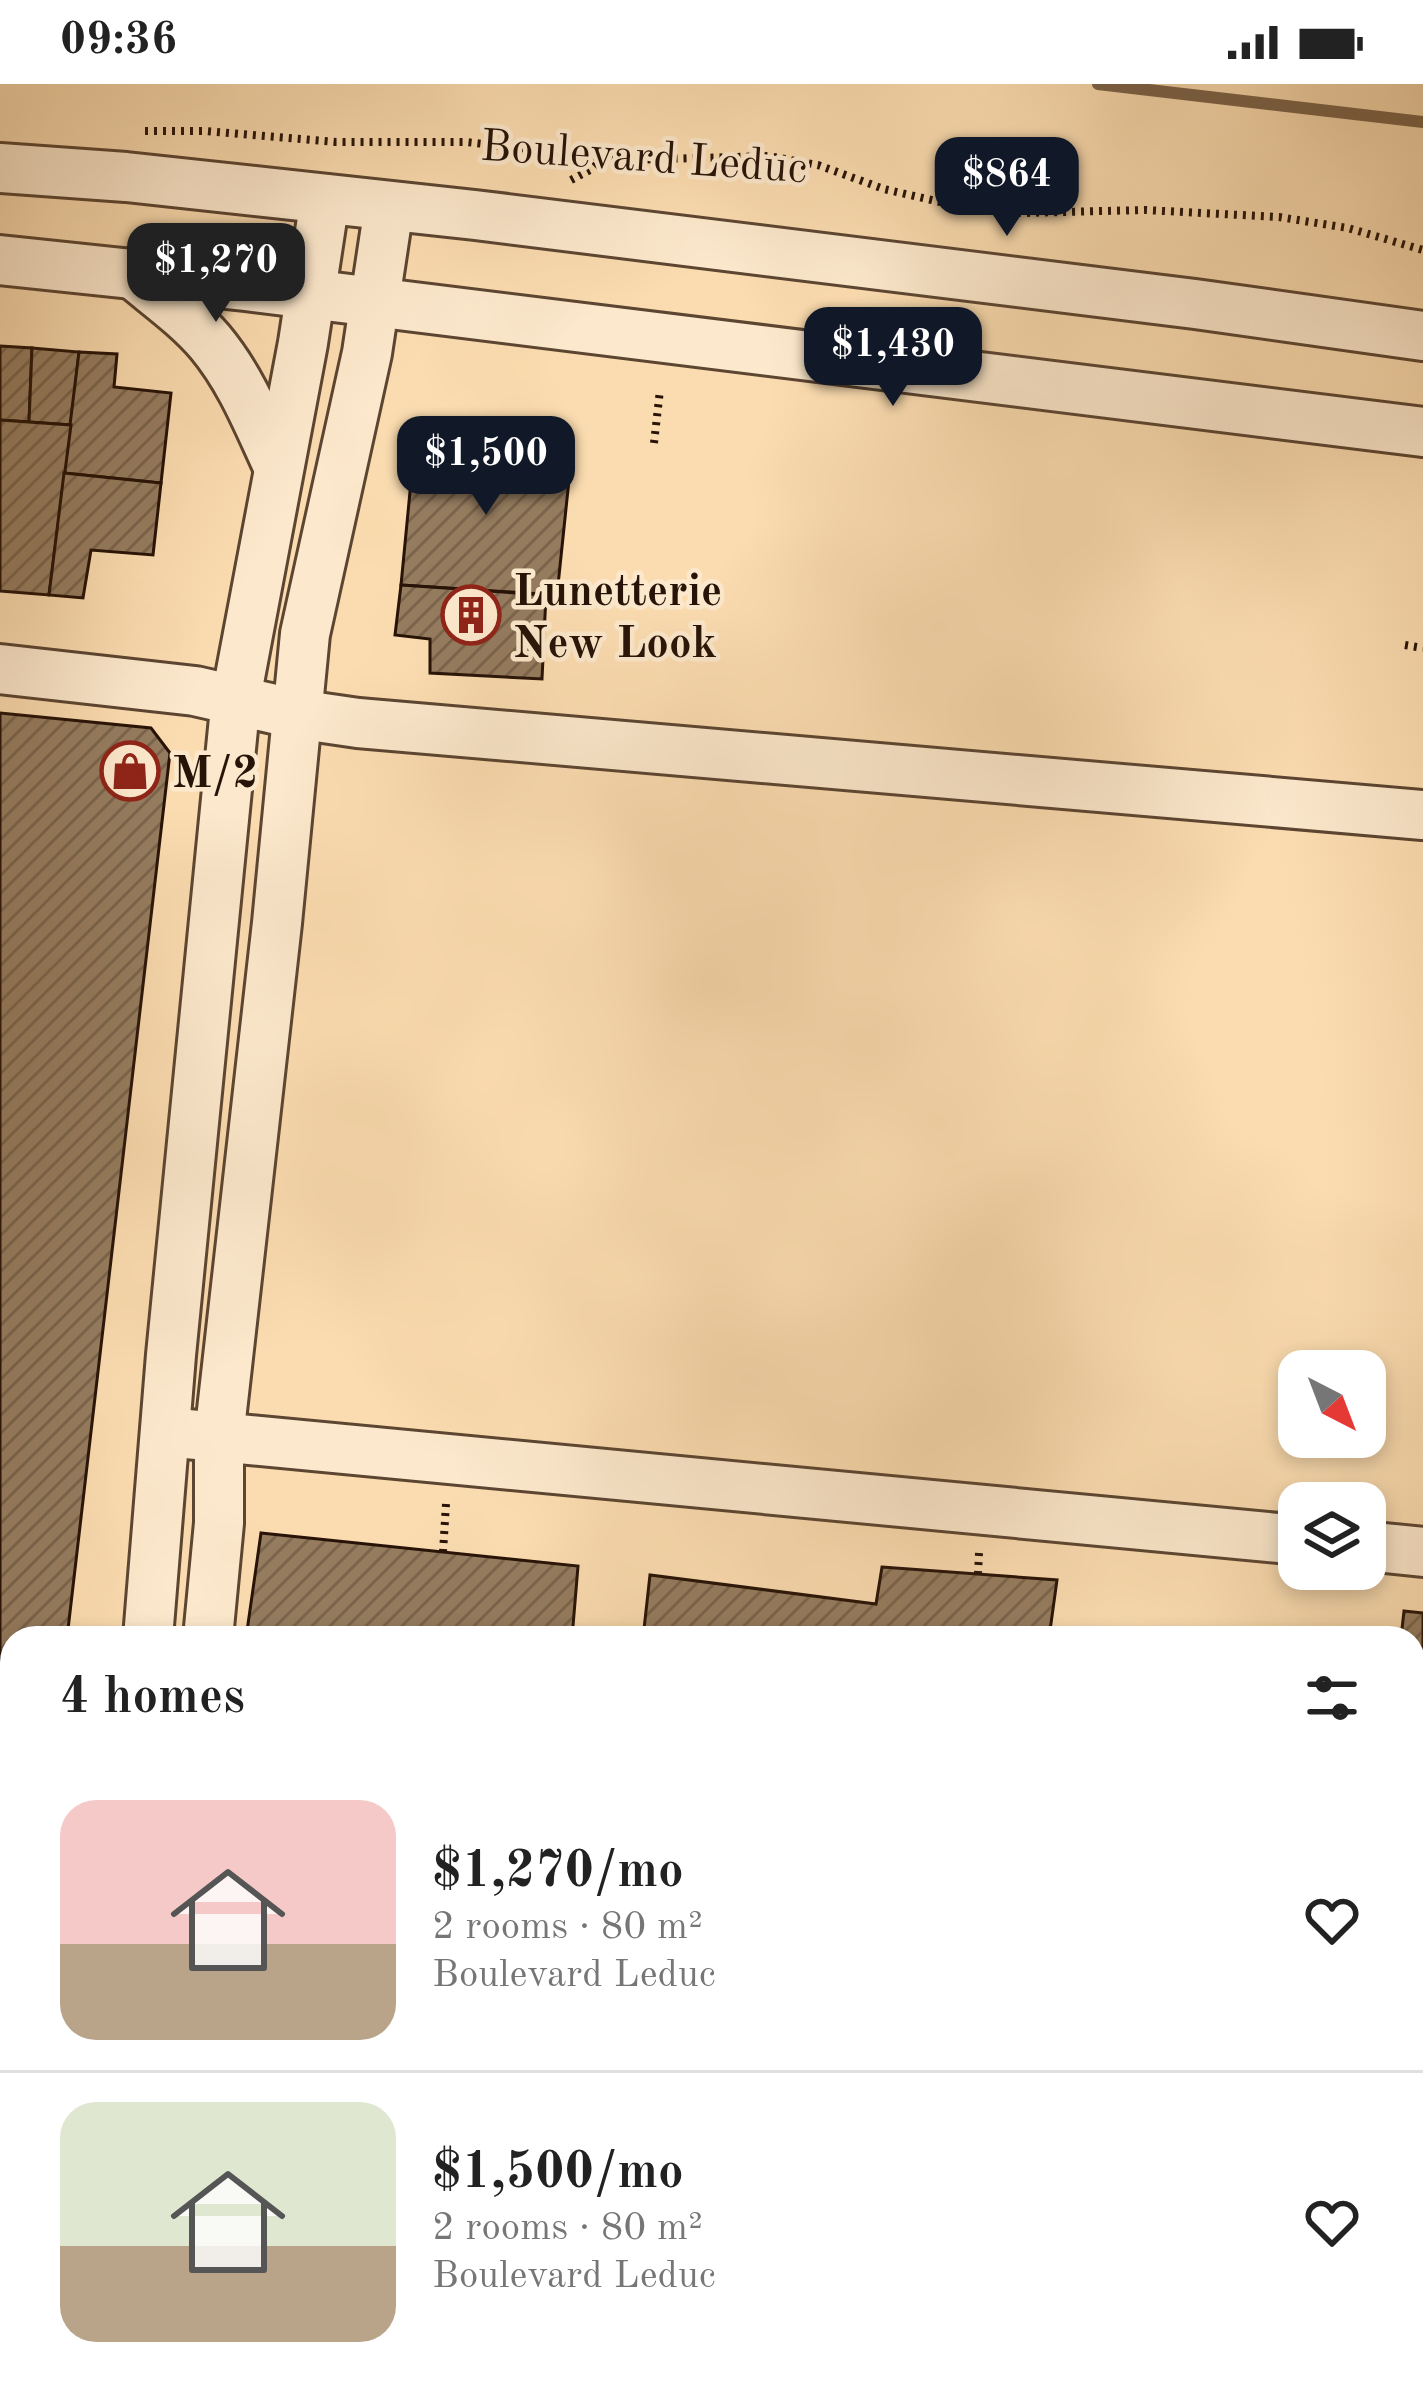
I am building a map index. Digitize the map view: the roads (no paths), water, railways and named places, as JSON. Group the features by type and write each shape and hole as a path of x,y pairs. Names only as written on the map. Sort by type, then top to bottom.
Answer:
{"street":[{"name":"Boulevard Leduc","path":"0,168 325,199 1423,336"},
{"path":"149,1626 236,698 325,199"},
{"path":"209,1626 219,1523 219,1437 305,634 367,353 388,207"},
{"path":"0,260 311,294 1423,433"},
{"path":"132,273 199,330 222,357 278,466"},
{"path":"0,669 195,691 296,714 370,724 1423,815"},
{"path":"164,1432 1278,1538"},
{"path":"1386,1548 1423,1552"}],"waterway":[{"path":"1098,84 1423,122"}],"place":[{"name":"Lunetterie New Look","path":"471,615"},
{"name":"M/2","path":"130,771"}]}
